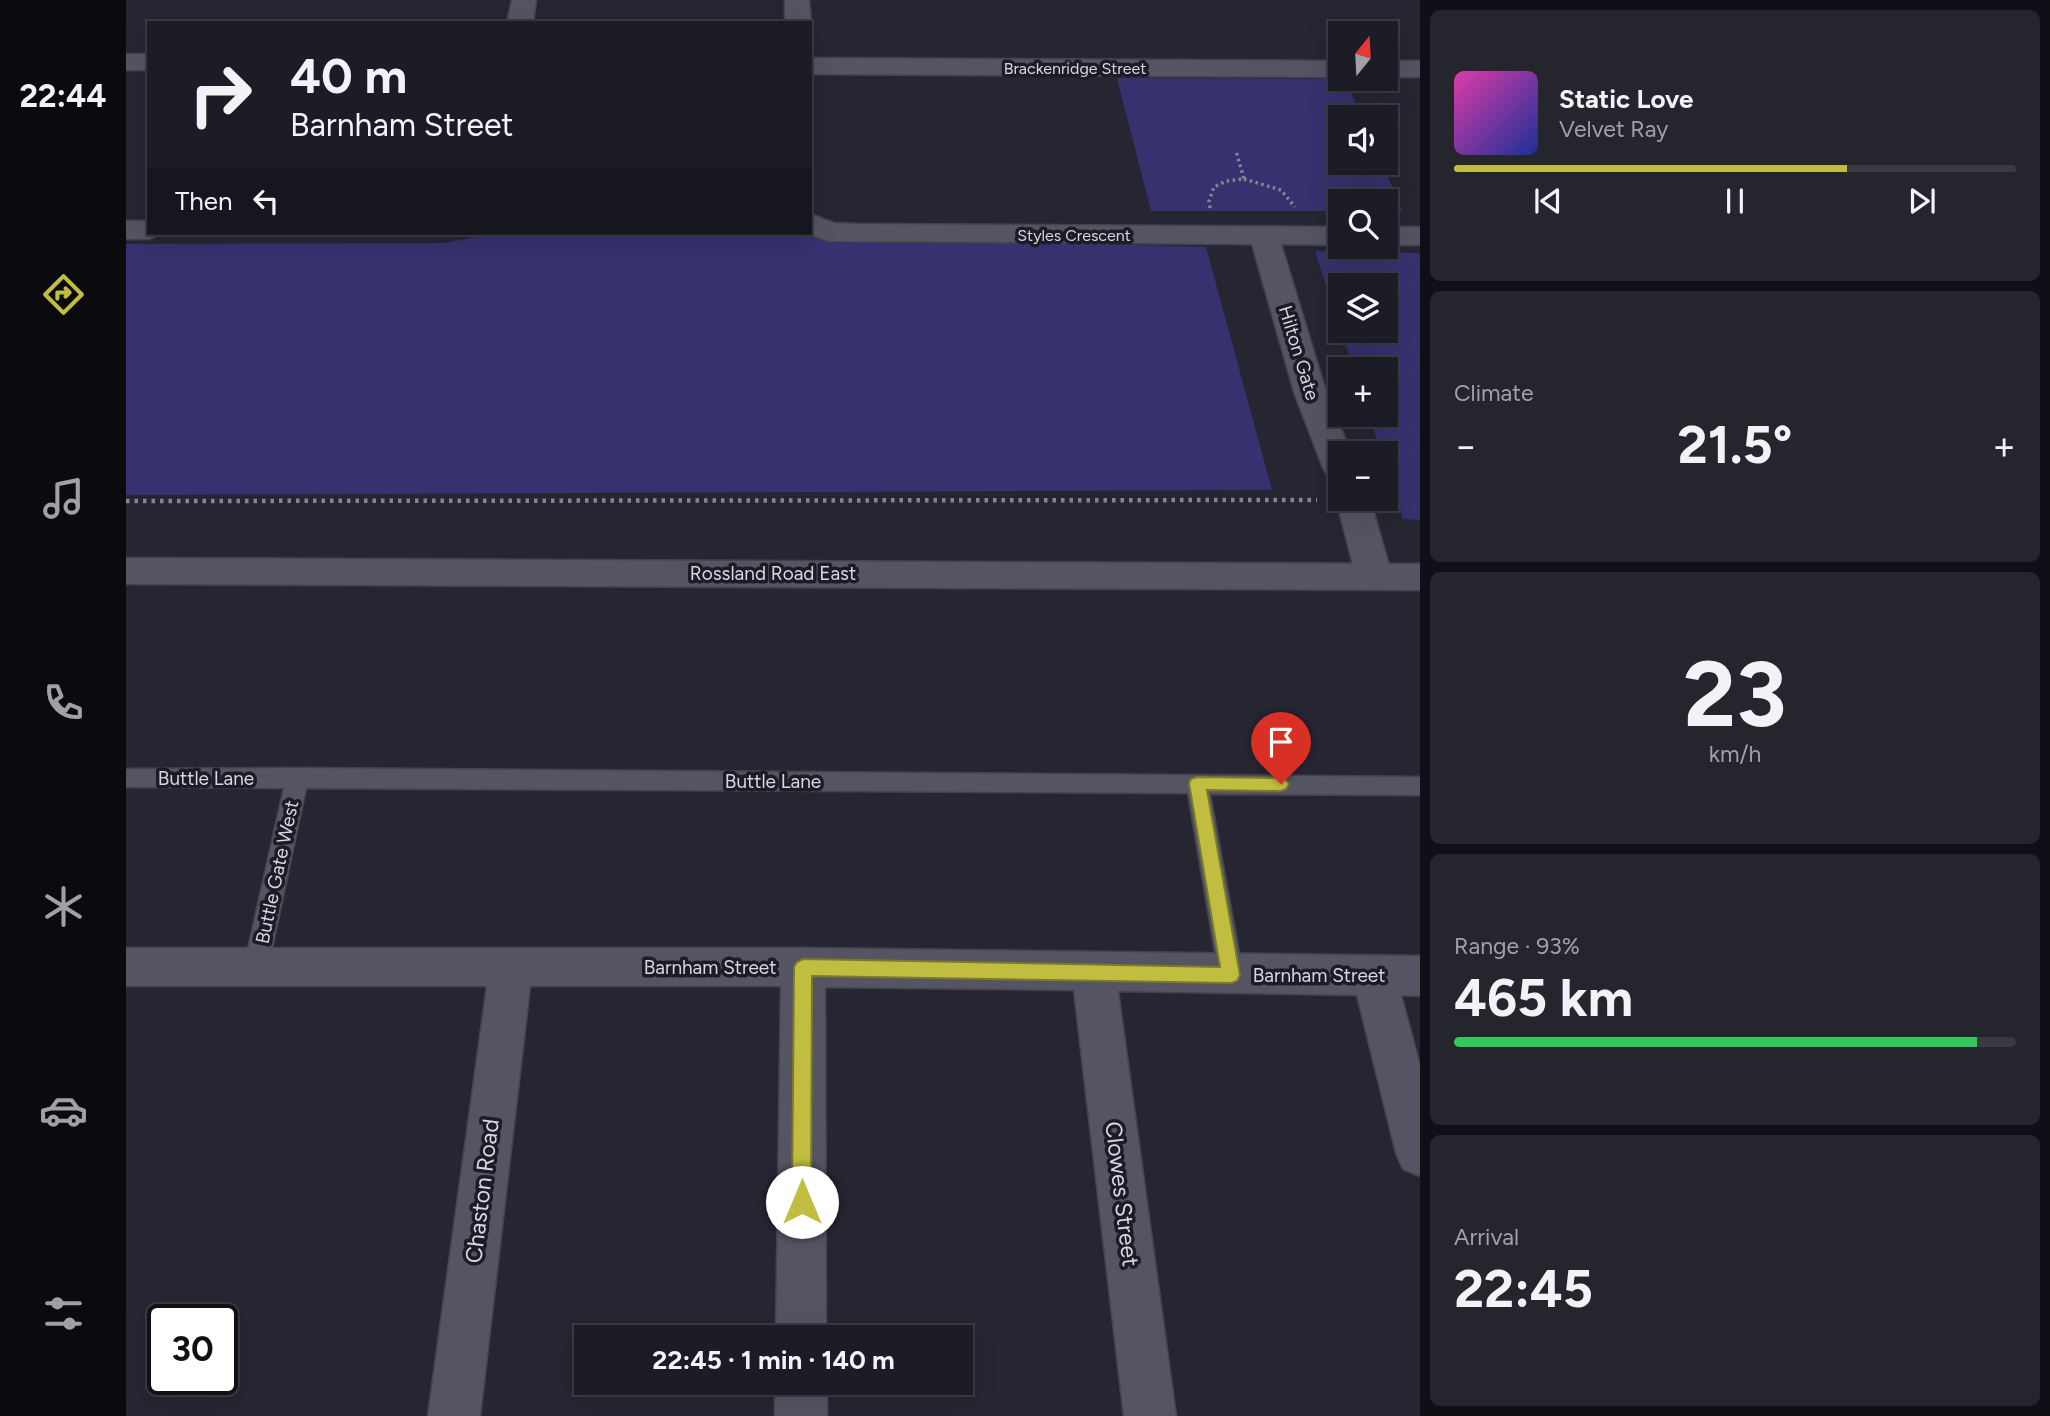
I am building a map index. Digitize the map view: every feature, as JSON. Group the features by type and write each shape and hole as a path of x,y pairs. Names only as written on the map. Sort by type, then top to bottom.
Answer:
{"street":[{"path":"520,21 524,0"},
{"path":"797,0 798,21"},
{"path":"126,62 147,62"},
{"name":"Brackenridge Street","path":"812,66 1328,69"},
{"path":"1398,69 1420,69"},
{"name":"Styles Crescent","path":"812,224 828,232 859,233 1328,236"},
{"path":"126,230 147,230"},
{"name":"Hilton Gate","path":"1264,236 1311,395 1330,441"},
{"path":"1398,236 1420,236"},
{"name":"Hilton Gate","path":"1355,511 1374,576"},
{"name":"Rossland Road East","path":"126,572 1420,577"},
{"name":"Barnham Street","path":"126,967 803,967 1420,976"},
{"name":"Chaston Road","path":"454,1416 511,967"},
{"path":"801,1325 803,967"},
{"name":"Clowes Street","path":"1094,973 1150,1416"},
{"path":"1374,976 1420,1153"},
{"path":"801,1395 801,1416"}],"lane":[{"name":"Buttle Gate West","path":"256,967 297,777"},
{"name":"Buttle Lane","path":"126,778 1420,786"},
{"path":"1197,783 1231,975"}],"path":[{"path":"1236,150 1244,179"},
{"path":"1211,213 1209,201 1214,187 1226,181 1244,179 1274,185 1288,194 1297,213"},
{"path":"126,501 1328,489"}],"shaded area":[{"path":"1117,78 1328,79 1328,91 1350,91 1357,105 1328,105 1328,175 1387,175 1393,189 1328,189 1328,211 1151,211"},
{"path":"484,235 798,235 1206,247 1272,490 126,495 126,244 445,243"},
{"path":"1315,251 1328,251 1328,259 1398,259 1398,253 1420,253 1420,520 1403,519 1398,504 1398,441 1377,441 1373,427 1398,427 1398,357 1350,357 1345,343 1398,343 1398,273 1328,273 1328,292"}],"route":[{"path":"802,1202 803,967 1231,975 1197,783 1281,784"}]}
